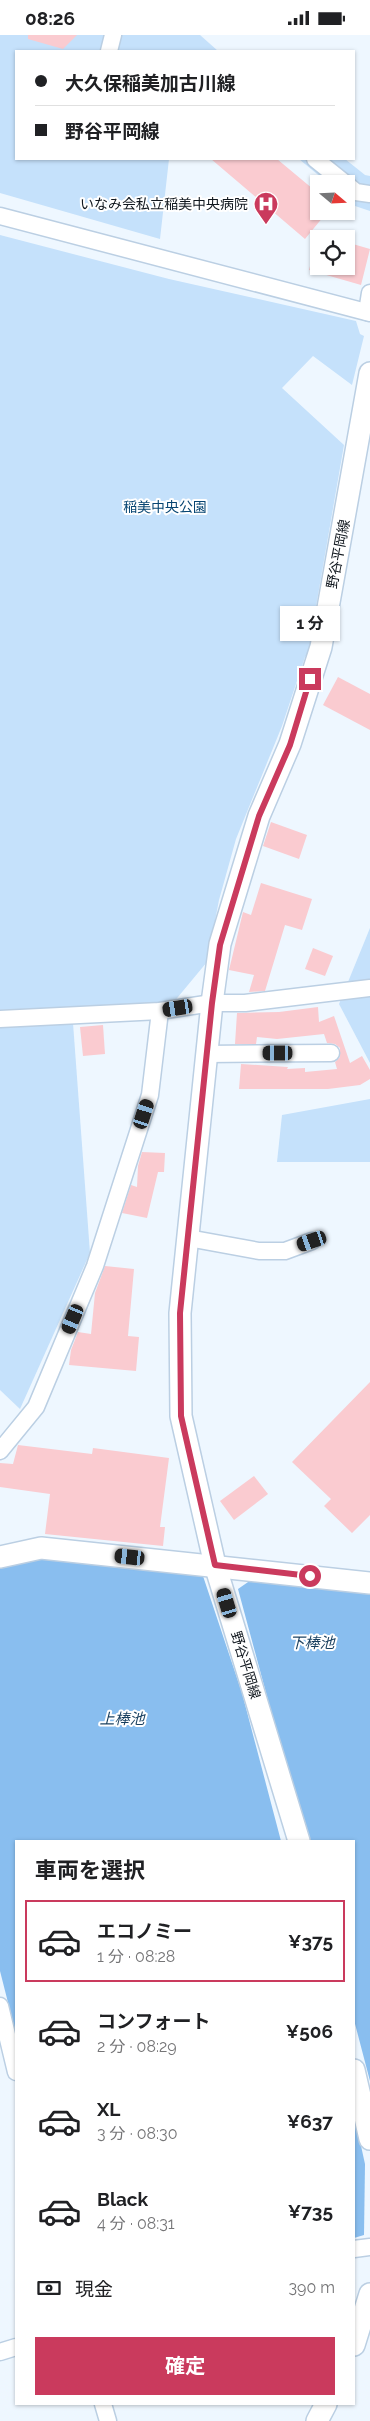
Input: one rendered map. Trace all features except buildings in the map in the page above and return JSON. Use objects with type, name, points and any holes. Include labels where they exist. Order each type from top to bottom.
[{"type":"main road","name":"野谷平岡線","points":[[300,1840],[215,1565],[181,1416],[180,1313],[206,1054],[220,945],[259,816],[290,745],[321,647],[365,440],[370,373]]},
{"type":"main road","points":[[0,1557],[41,1548],[215,1565],[370,1583]]},
{"type":"main road","points":[[355,2074],[370,2139]]},
{"type":"main road","points":[[355,2342],[370,2294]]},
{"type":"main road","points":[[317,2421],[325,2405]]},
{"type":"street","points":[[109,50],[113,35]]},
{"type":"street","points":[[316,160],[356,192],[370,194]]},
{"type":"street","points":[[0,216],[368,313],[370,293]]},
{"type":"street","points":[[0,1019],[160,1011],[212,1003],[246,1003],[370,988]]},
{"type":"street","points":[[0,1451],[36,1407],[95,1266],[150,1095],[160,1011]]},
{"type":"street","points":[[206,1054],[331,1053]]},
{"type":"street","points":[[188,1238],[259,1251],[285,1251],[312,1241]]},
{"type":"street","points":[[0,2006],[15,2068]]},
{"type":"street","points":[[355,2249],[370,2247]]},
{"type":"street","points":[[0,2352],[15,2347]]},
{"type":"street","points":[[103,2405],[108,2421]]},
{"type":"green space","points":[[0,35],[200,35],[217,50],[15,50],[15,160],[169,160],[160,239],[0,193]]},
{"type":"green space","points":[[300,160],[346,160],[365,175],[370,176],[370,211],[355,206],[355,175],[318,175]]},
{"type":"green space","name":"稲美中央公園","points":[[0,235],[169,279],[356,321],[360,334],[364,336],[352,385],[313,356],[282,388],[344,445],[313,624],[314,647],[305,657],[282,726],[236,839],[219,900],[207,962],[173,1003],[0,1013]]},
{"type":"green space","points":[[370,928],[370,1063],[339,1004]]},
{"type":"green space","points":[[73,1023],[90,1253],[20,1409],[0,1390],[0,1028]]},
{"type":"green space","points":[[370,1099],[370,1162],[277,1162],[282,1115]]},
{"type":"water","name":"上棒池","points":[[56,1555],[187,1569],[203,1576],[242,1693],[281,1840],[15,1840],[15,2030],[0,1971],[0,1564]]},
{"type":"water","name":"下棒池","points":[[251,1580],[370,1592],[370,2081],[355,2024],[355,1840],[306,1840],[238,1589]]},
{"type":"water","points":[[355,2119],[365,2164],[364,2235],[355,2238]]},
{"type":"place","name":"いなみ会私立稲美中央病院","points":[[266,225]]},
{"type":"route","points":[[310,679],[290,745],[259,816],[220,945],[212,1003],[180,1313],[181,1416],[215,1565],[310,1576]]}]
